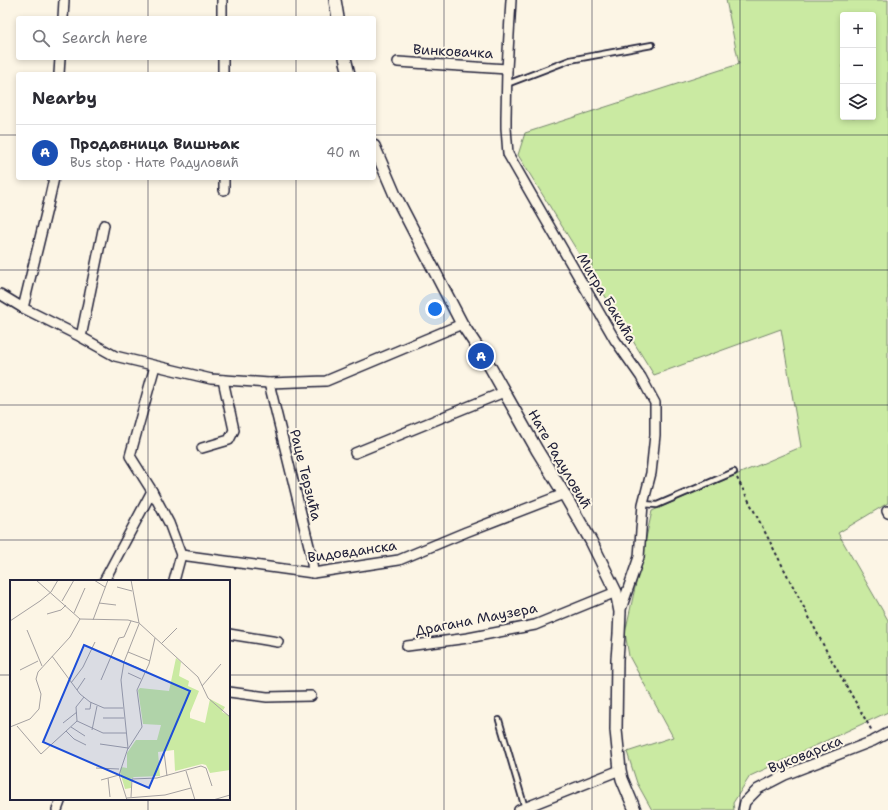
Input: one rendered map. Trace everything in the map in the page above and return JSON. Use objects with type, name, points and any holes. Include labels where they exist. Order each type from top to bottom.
[{"type":"street","points":[[63,16],[64,0]]},
{"type":"street","points":[[222,0],[222,16]]},
{"type":"street","points":[[335,0],[338,16]]},
{"type":"street","name":"Митра Бакића","points":[[511,0],[506,84],[506,128],[508,154],[615,340],[641,377],[655,404],[655,435],[651,473],[643,504],[639,557],[620,612]]},
{"type":"street","points":[[60,60],[60,72]]},
{"type":"street","points":[[223,60],[223,72]]},
{"type":"street","points":[[346,60],[348,72]]},
{"type":"street","name":"Винковачка","points":[[398,62],[507,69]]},
{"type":"street","name":"Нате Радуловић","points":[[376,151],[395,195],[462,324],[488,363],[537,450],[564,494],[616,592],[620,612],[620,634],[617,659],[616,730],[622,779],[635,810]]},
{"type":"street","points":[[23,308],[54,180]]},
{"type":"street","points":[[224,180],[224,190]]},
{"type":"street","points":[[81,337],[104,225]]},
{"type":"street","points":[[0,294],[23,308],[115,356],[211,379],[269,383],[326,381],[462,324]]},
{"type":"street","points":[[154,366],[130,456],[169,522],[181,555],[174,580]]},
{"type":"street","points":[[202,448],[228,440],[234,430],[223,380]]},
{"type":"street","name":"Раце Терзића","points":[[269,383],[311,554],[313,573]]},
{"type":"street","points":[[354,453],[504,392]]},
{"type":"street","points":[[105,580],[152,491]]},
{"type":"street","name":"Видовданска","points":[[181,555],[313,573],[399,560],[564,494]]},
{"type":"street","name":"Драгана Маузера","points":[[407,646],[468,638],[535,625],[616,592]]},
{"type":"street","points":[[230,634],[278,642]]},
{"type":"street","points":[[230,692],[268,697],[311,696]]},
{"type":"street","name":"Вуковарска","points":[[743,810],[745,802],[758,789],[785,775],[877,740],[888,734]]},
{"type":"street","points":[[522,809],[620,770]]},
{"type":"street","points":[[56,810],[61,800]]},
{"type":"lane","points":[[506,84],[570,60],[652,45]]},
{"type":"lane","points":[[643,504],[657,505],[734,472]]},
{"type":"lane","points":[[499,720],[522,809]]},
{"type":"path","points":[[734,472],[827,652],[877,740]]},
{"type":"green space","points":[[726,0],[888,0],[888,503],[838,533],[888,620],[888,712],[750,776],[733,803],[734,810],[652,810],[637,783],[627,752],[673,737],[629,656],[625,633],[652,511],[801,447],[781,329],[654,375],[518,155],[525,133],[739,64]]},
{"type":"place","name":"Продавница Вишњак","points":[[481,356]]}]
